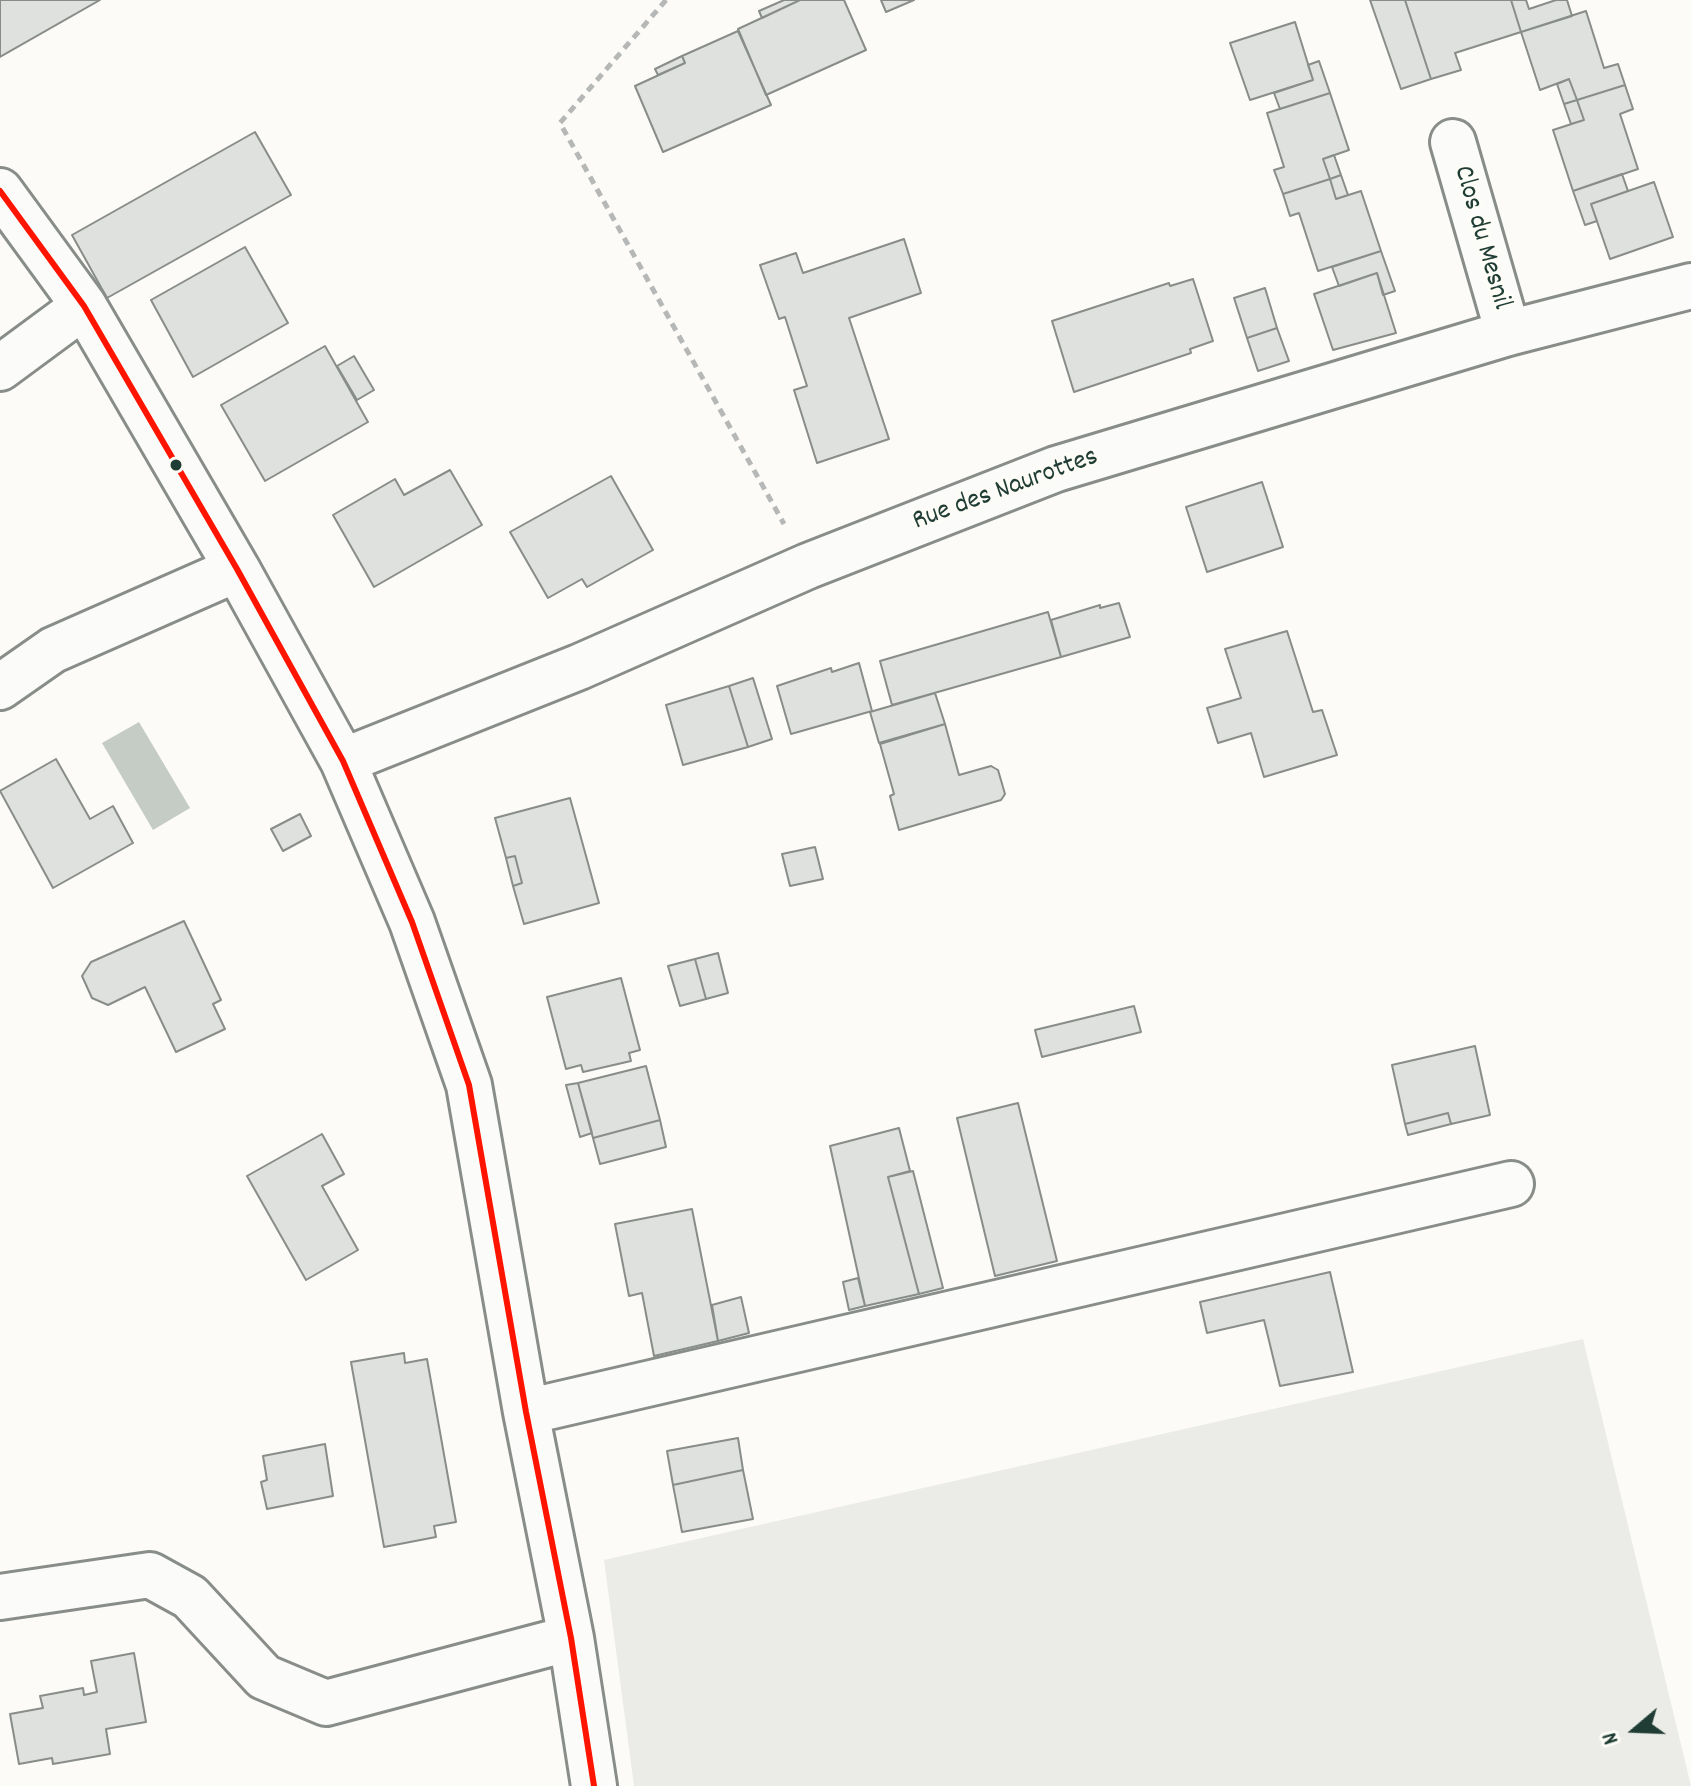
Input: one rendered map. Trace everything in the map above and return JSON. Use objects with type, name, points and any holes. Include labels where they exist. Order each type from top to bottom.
[{"type":"street","name":"Clos du Mesnil","points":[[1453,142],[1508,333]]},
{"type":"street","points":[[0,191],[84,306],[237,569],[343,761],[412,922],[469,1085],[526,1412],[571,1638],[594,1786]]},
{"type":"street","name":"Rue des Naurottes","points":[[343,761],[579,667],[808,566],[1056,469],[1508,333],[1691,286]]},
{"type":"street","points":[[0,368],[84,306]]},
{"type":"street","points":[[0,687],[53,650],[237,569]]},
{"type":"street","points":[[526,1412],[1511,1184]]},
{"type":"street","points":[[0,1597],[150,1575],[190,1597],[264,1677],[326,1703],[571,1638]]},
{"type":"path","points":[[666,0],[560,123],[808,566]]},
{"type":"shaded area","points":[[139,722],[190,808],[153,830],[102,743]]},
{"type":"shaded area","points":[[1583,1339],[1691,1786],[634,1786],[604,1560]]},
{"type":"building","points":[[0,0],[100,0],[0,57]]},
{"type":"building","points":[[784,0],[800,0],[762,18],[759,11]]},
{"type":"building","points":[[800,0],[844,0],[866,50],[766,95],[738,29]]},
{"type":"building","points":[[881,0],[914,0],[886,12]]},
{"type":"building","points":[[1370,0],[1405,0],[1431,79],[1401,89]]},
{"type":"building","points":[[1405,0],[1511,0],[1521,32],[1455,53],[1461,70],[1431,79]]},
{"type":"building","points":[[1511,0],[1526,0],[1529,9],[1556,0],[1567,0],[1572,16],[1521,32]]},
{"type":"building","points":[[1586,11],[1604,68],[1618,64],[1625,85],[1577,100],[1569,79],[1540,90],[1521,32]]},
{"type":"building","points":[[1295,22],[1313,80],[1250,100],[1230,43]]},
{"type":"building","points":[[738,31],[771,105],[663,152],[635,86],[685,63],[682,56]]},
{"type":"building","points":[[682,56],[685,63],[658,75],[655,69]]},
{"type":"building","points":[[1319,61],[1330,93],[1280,109],[1274,93],[1313,80],[1308,65]]},
{"type":"building","points":[[1569,79],[1577,100],[1564,104],[1557,84]]},
{"type":"building","points":[[1625,85],[1633,109],[1620,114],[1638,169],[1573,191],[1553,130],[1584,120],[1577,100]]},
{"type":"building","points":[[1330,93],[1349,150],[1323,159],[1330,179],[1283,194],[1274,170],[1284,167],[1267,113]]},
{"type":"building","points":[[1577,100],[1584,120],[1571,124],[1564,104]]},
{"type":"building","points":[[255,132],[291,195],[107,298],[72,235]]},
{"type":"building","points":[[1334,155],[1341,175],[1330,179],[1323,159]]},
{"type":"building","points":[[1622,174],[1628,191],[1591,204],[1597,221],[1585,225],[1573,191]]},
{"type":"building","points":[[1341,175],[1348,195],[1336,199],[1330,179]]},
{"type":"building","points":[[1330,179],[1336,199],[1361,191],[1381,251],[1318,271],[1299,213],[1290,216],[1283,194]]},
{"type":"building","points":[[1654,182],[1673,237],[1610,259],[1591,204]]},
{"type":"building","points":[[904,239],[921,293],[849,318],[889,439],[817,463],[794,390],[807,386],[785,317],[779,319],[760,265],[796,253],[803,273]]},
{"type":"building","points":[[245,247],[288,323],[193,377],[151,300]]},
{"type":"building","points":[[1381,251],[1395,291],[1383,295],[1377,273],[1339,286],[1332,267]]},
{"type":"building","points":[[1377,273],[1396,333],[1333,350],[1314,294]]},
{"type":"building","points":[[1193,279],[1213,341],[1190,349],[1191,353],[1074,392],[1052,321],[1169,283],[1170,286]]},
{"type":"building","points":[[1265,288],[1277,328],[1247,338],[1234,298]]},
{"type":"building","points":[[1277,328],[1289,361],[1258,371],[1247,338]]},
{"type":"building","points":[[325,346],[368,422],[265,481],[221,405]]},
{"type":"building","points":[[354,356],[374,390],[357,400],[337,366]]},
{"type":"building","points":[[450,470],[482,525],[374,587],[333,515],[395,479],[404,495]]},
{"type":"building","points":[[611,476],[653,550],[587,587],[582,579],[548,598],[510,532]]},
{"type":"building","points":[[1262,482],[1283,547],[1207,572],[1186,507]]},
{"type":"building","points":[[1119,603],[1130,637],[1061,657],[1051,620],[1100,605],[1100,608]]},
{"type":"building","points":[[1048,612],[1061,657],[892,705],[880,661]]},
{"type":"building","points":[[1287,631],[1313,712],[1322,710],[1337,755],[1264,777],[1251,733],[1218,743],[1207,708],[1241,698],[1225,649]]},
{"type":"building","points":[[859,663],[872,711],[791,734],[777,686],[831,668],[832,672]]},
{"type":"building","points":[[753,678],[772,739],[748,747],[729,686]]},
{"type":"building","points":[[729,686],[748,747],[683,765],[666,705]]},
{"type":"building","points":[[935,693],[945,724],[879,743],[870,712]]},
{"type":"building","points":[[945,724],[959,775],[991,766],[998,770],[1005,794],[1001,800],[899,830],[890,796],[894,794],[880,744]]},
{"type":"building","points":[[56,759],[90,819],[113,806],[133,843],[53,888],[0,791]]},
{"type":"building","points":[[570,798],[599,903],[524,924],[513,886],[522,883],[515,856],[506,858],[495,818]]},
{"type":"building","points":[[300,814],[311,836],[283,851],[271,829]]},
{"type":"building","points":[[815,847],[823,879],[790,886],[782,854]]},
{"type":"building","points":[[515,856],[522,883],[513,886],[506,858]]},
{"type":"building","points":[[184,921],[221,1000],[213,1004],[225,1029],[176,1052],[145,987],[108,1005],[92,998],[82,976],[91,962]]},
{"type":"building","points":[[718,953],[728,993],[706,999],[695,959]]},
{"type":"building","points":[[695,959],[706,999],[680,1006],[668,966]]},
{"type":"building","points":[[621,978],[640,1050],[629,1053],[631,1061],[583,1072],[581,1065],[566,1069],[547,997]]},
{"type":"building","points":[[1134,1006],[1141,1032],[1042,1057],[1035,1030]]},
{"type":"building","points":[[1475,1046],[1490,1115],[1451,1124],[1448,1113],[1405,1124],[1392,1065]]},
{"type":"building","points":[[646,1066],[660,1120],[593,1138],[578,1083]]},
{"type":"building","points":[[578,1083],[592,1133],[580,1137],[566,1085]]},
{"type":"building","points":[[1018,1103],[1057,1261],[995,1276],[957,1118]]},
{"type":"building","points":[[1448,1113],[1451,1124],[1408,1135],[1405,1124]]},
{"type":"building","points":[[660,1120],[666,1147],[600,1164],[593,1138]]},
{"type":"building","points":[[899,1128],[910,1171],[888,1177],[919,1294],[865,1306],[830,1146]]},
{"type":"building","points":[[322,1134],[344,1174],[322,1186],[358,1250],[306,1280],[247,1176]]},
{"type":"building","points":[[913,1171],[943,1288],[919,1294],[888,1177]]},
{"type":"building","points":[[692,1209],[718,1341],[654,1356],[642,1293],[629,1296],[615,1224]]},
{"type":"building","points":[[1330,1272],[1353,1372],[1280,1386],[1264,1320],[1207,1333],[1200,1302]]},
{"type":"building","points":[[858,1278],[865,1306],[849,1310],[843,1282]]},
{"type":"building","points":[[741,1297],[749,1333],[718,1341],[712,1305]]},
{"type":"building","points":[[404,1353],[405,1363],[427,1359],[456,1522],[434,1526],[436,1537],[384,1547],[351,1362]]},
{"type":"building","points":[[738,1438],[743,1470],[673,1485],[667,1451]]},
{"type":"building","points":[[325,1444],[333,1496],[267,1509],[261,1482],[267,1480],[263,1456]]},
{"type":"building","points":[[743,1470],[753,1519],[682,1532],[673,1485]]},
{"type":"building","points":[[134,1653],[146,1722],[106,1729],[110,1754],[53,1764],[52,1758],[19,1764],[10,1714],[43,1708],[40,1696],[83,1688],[84,1695],[97,1692],[91,1661]]},
{"type":"transit line","points":[[0,191],[84,306],[237,569],[343,761],[412,922],[469,1085],[526,1412],[571,1638],[594,1786]]}]
